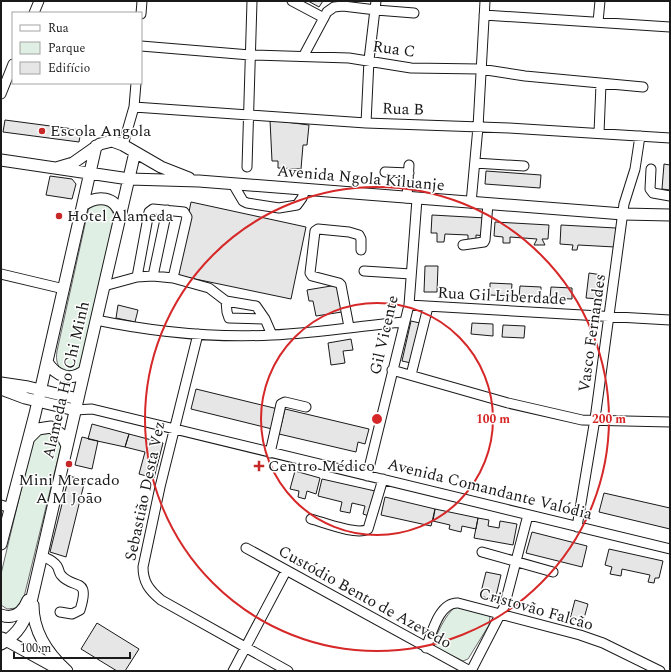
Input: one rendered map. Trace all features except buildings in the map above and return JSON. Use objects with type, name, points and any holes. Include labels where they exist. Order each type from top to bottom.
[{"type":"main road","points":[[51,169],[73,163],[96,146],[106,141],[123,144],[161,167],[199,181]]},
{"type":"main road","name":"Alameda Ho Chi Minh","points":[[1,544],[6,507],[29,438],[41,390],[96,146]]},
{"type":"main road","name":"Alameda Ho Chi Minh","points":[[34,588],[135,152]]},
{"type":"main road","name":"Avenida Ngola Kiluanje","points":[[1,160],[51,169],[129,179],[199,181],[412,199],[623,214],[670,215]]},
{"type":"main road","points":[[83,205],[98,198],[105,198],[115,204],[121,215]]},
{"type":"main road","points":[[47,362],[53,371],[69,377],[78,376],[84,371]]},
{"type":"main road","name":"Avenida Comandante Valódia","points":[[1,383],[41,390],[78,399]]},
{"type":"main road","name":"Avenida Comandante Valódia","points":[[1,389],[38,402],[75,410]]},
{"type":"main road","points":[[29,438],[38,429],[51,427],[62,435],[67,446]]},
{"type":"main road","points":[[1,615],[12,617],[18,614],[24,608],[34,588]]},
{"type":"main road","points":[[34,588],[24,623],[2,639],[63,671]]},
{"type":"main road","points":[[34,588],[33,613],[38,632],[54,658],[67,671]]},
{"type":"street","points":[[34,12],[39,1]]},
{"type":"street","points":[[141,12],[142,1]]},
{"type":"street","points":[[246,1],[252,1],[247,167]]},
{"type":"street","points":[[292,1],[324,18]]},
{"type":"street","points":[[471,203],[478,127],[480,69],[485,1]]},
{"type":"street","points":[[598,22],[600,1]]},
{"type":"street","points":[[366,123],[369,60],[376,6]]},
{"type":"street","points":[[304,55],[324,18],[334,7],[376,6],[414,12]]},
{"type":"street","points":[[484,15],[670,27]]},
{"type":"street","name":"Rua C","points":[[142,46],[250,55],[304,55],[369,60],[411,68],[480,69],[601,84],[643,87]]},
{"type":"street","points":[[1,94],[8,69]]},
{"type":"street","points":[[123,144],[134,107],[136,84]]},
{"type":"street","points":[[599,133],[601,84]]},
{"type":"street","name":"Rua B","points":[[134,107],[366,123],[478,127],[670,138]]},
{"type":"street","name":"Vasco Fernandes","points":[[577,527],[595,420],[624,204],[636,169],[640,136]]},
{"type":"street","points":[[475,163],[524,166]]},
{"type":"street","name":"Gil Vicente","points":[[367,476],[403,322],[409,304],[411,274],[412,199],[409,169],[385,172]]},
{"type":"street","points":[[651,169],[650,189],[653,193],[670,196]]},
{"type":"street","points":[[233,184],[243,201],[279,208],[297,205],[305,190]]},
{"type":"street","points":[[463,245],[484,242],[488,204]]},
{"type":"street","points":[[137,277],[149,212],[154,209],[184,212],[187,217],[173,278]]},
{"type":"street","points":[[153,276],[167,210]]},
{"type":"street","points":[[349,327],[341,285],[339,283],[312,276],[310,273],[315,231],[318,229],[356,234],[361,239],[361,250]]},
{"type":"street","points":[[364,271],[411,274]]},
{"type":"street","points":[[1,274],[64,289]]},
{"type":"street","points":[[104,286],[137,277],[153,276],[173,278],[209,288],[226,300],[256,306],[265,319],[272,335]]},
{"type":"street","points":[[226,300],[229,318],[265,319]]},
{"type":"street","name":"Rua Gil Liberdade","points":[[409,304],[428,307],[670,320]]},
{"type":"street","points":[[411,376],[428,307]]},
{"type":"street","points":[[96,320],[136,328],[198,334],[272,335],[403,322]]},
{"type":"street","name":"Sebastião Desta Vez","points":[[198,334],[174,429],[143,566],[143,578],[147,586],[161,600],[288,671]]},
{"type":"street","points":[[392,370],[508,403],[582,420],[670,422]]},
{"type":"street","name":"Avenida Comandante Valódia","points":[[78,399],[92,409]]},
{"type":"street","points":[[270,453],[281,404],[284,402],[306,407]]},
{"type":"street","name":"Avenida Comandante Valódia","points":[[75,410],[92,409],[670,549]]},
{"type":"street","points":[[311,519],[357,532],[366,531],[368,529],[383,479]]},
{"type":"street","points":[[470,671],[501,614],[528,515]]},
{"type":"street","name":"Custódio Bento de Azevedo","points":[[246,548],[470,671]]},
{"type":"street","points":[[482,552],[515,563],[552,572]]},
{"type":"street","points":[[42,556],[53,561],[61,576],[79,584],[83,591],[84,600],[80,610],[72,614],[60,612]]},
{"type":"street","points":[[233,671],[286,571]]},
{"type":"street","name":"Cristovão Falcão","points":[[426,648],[444,608],[451,604],[458,603],[580,635],[603,644],[660,671]]},
{"type":"green space","points":[[98,202],[109,205],[115,217],[80,368],[65,371],[57,362],[57,351],[88,211],[90,206]]},
{"type":"green space","points":[[51,432],[60,441],[61,446],[23,601],[17,608],[7,609],[1,605],[1,574],[33,440],[36,435]]},
{"type":"green space","points":[[457,607],[490,616],[489,625],[468,659],[463,661],[435,647],[434,644],[446,617]]},
{"type":"place","name":"Escola Angola","points":[[42,131]]},
{"type":"place","name":"Hotel Alameda","points":[[59,216]]},
{"type":"place","name":"Mini Mercado A M João","points":[[69,464]]},
{"type":"place","name":"Centro Médico","points":[[259,466]]}]
